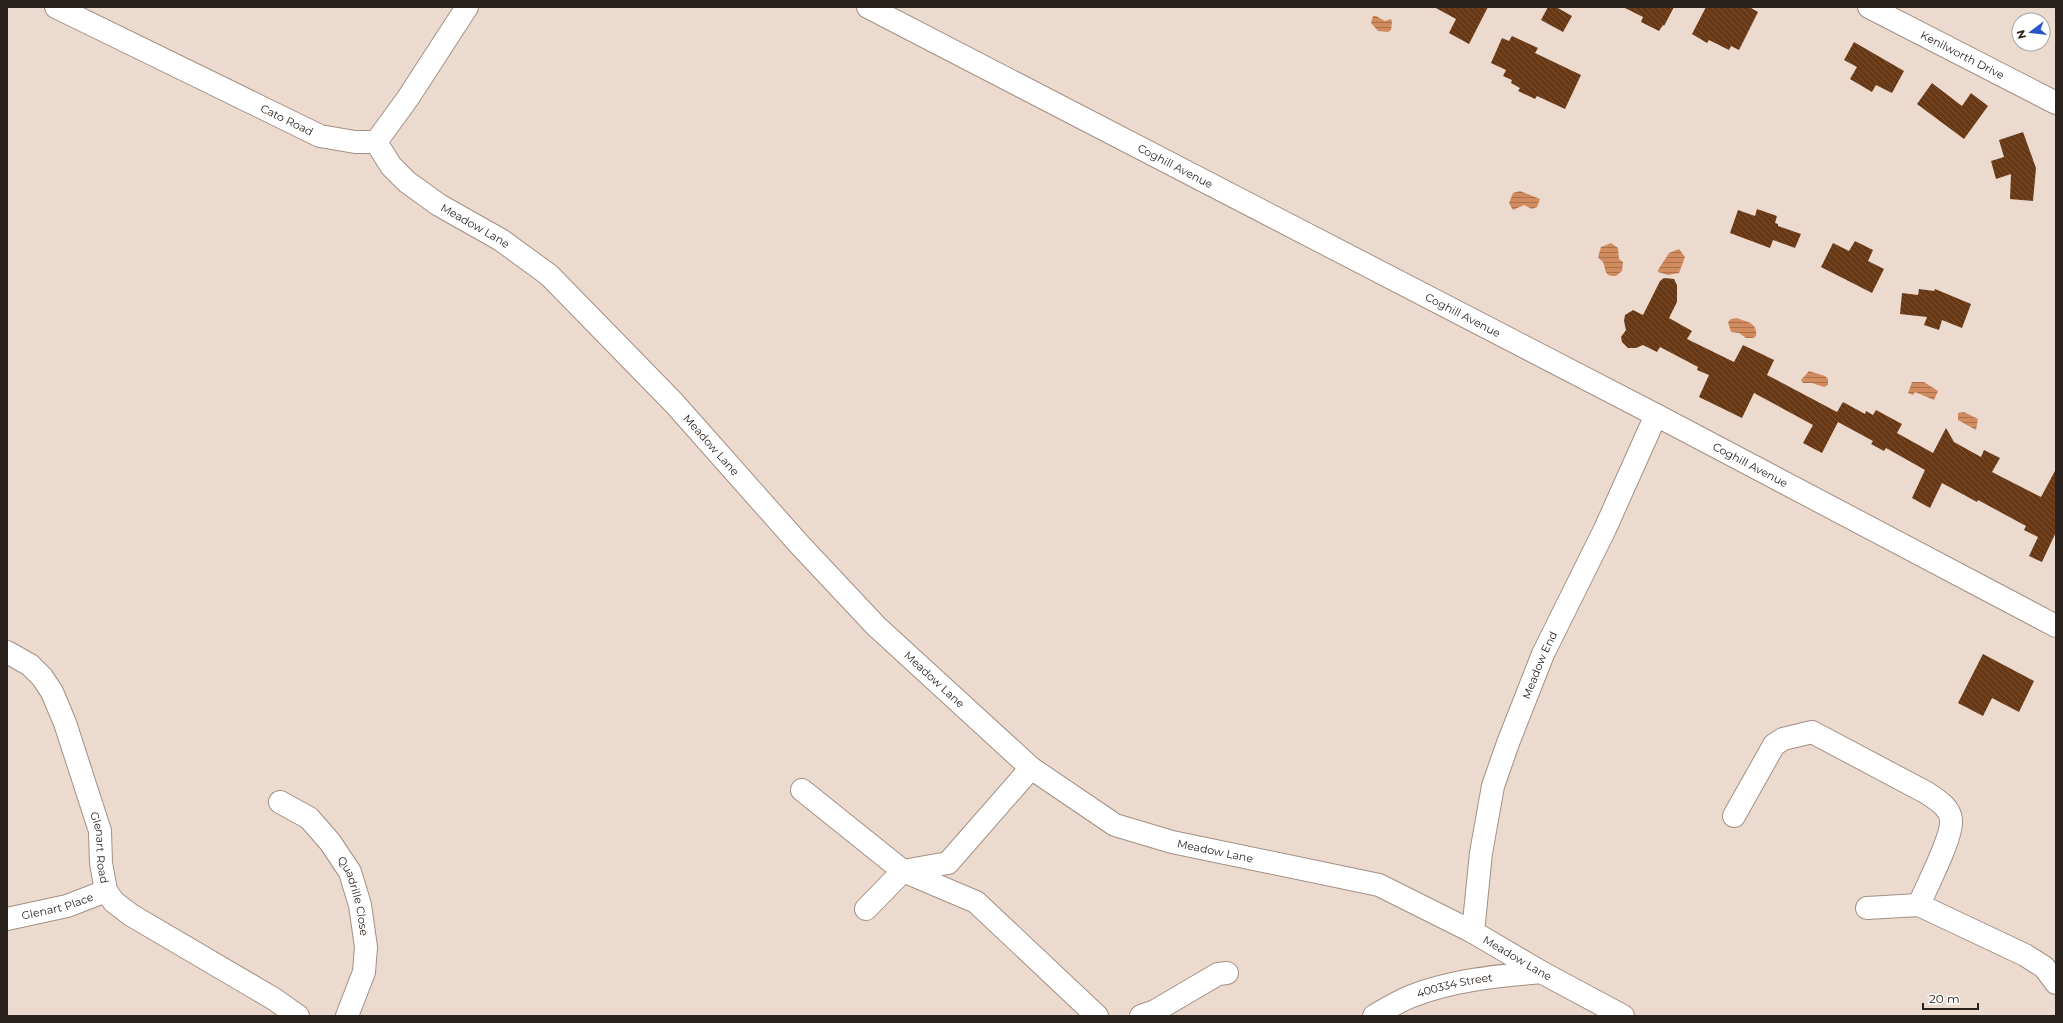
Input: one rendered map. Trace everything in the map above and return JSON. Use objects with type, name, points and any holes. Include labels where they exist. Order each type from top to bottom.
[{"type":"street","name":"Cato Road","points":[[56,7],[320,136],[356,142],[376,142]]},
{"type":"street","points":[[376,142],[408,98],[467,7]]},
{"type":"street","name":"Coghill Avenue","points":[[868,7],[1656,415],[2056,626]]},
{"type":"street","name":"Kenilworth Drive","points":[[1869,7],[2056,103]]},
{"type":"street","name":"Meadow Lane","points":[[376,142],[391,166],[407,182],[439,205],[501,240],[549,275],[674,403],[799,544],[876,626],[1031,768],[1115,825],[1172,842],[1379,885],[1473,932],[1541,972],[1622,1016]]},
{"type":"street","name":"Meadow End","points":[[1473,932],[1481,853],[1493,786],[1508,743],[1543,654],[1605,529],[1656,415]]},
{"type":"street","name":"Glenart Road","points":[[7,652],[30,665],[42,677],[52,692],[65,723],[100,831],[101,864],[106,891],[114,902],[131,915],[274,999],[298,1016]]},
{"type":"street","points":[[1734,816],[1774,745],[1783,739],[1812,732],[1886,771],[1944,805],[1951,820],[1949,834],[1919,905]]},
{"type":"street","points":[[866,909],[903,871],[948,863],[1031,768]]},
{"type":"street","points":[[802,790],[903,871],[976,902],[1097,1016]]},
{"type":"street","name":"Quadrille Close","points":[[280,802],[309,818],[330,842],[350,872],[360,905],[366,947],[364,972],[347,1016]]},
{"type":"street","name":"Glenart Place","points":[[7,919],[67,906],[106,891]]},
{"type":"street","points":[[1867,908],[1919,905],[2025,955],[2044,967],[2056,983]]},
{"type":"street","name":"400334 Street","points":[[1374,1016],[1412,996],[1455,983],[1488,977],[1541,972]]},
{"type":"street","points":[[1141,1016],[1155,1011],[1218,974],[1227,973]]},
{"type":"shaded area","points":[[1373,16],[1385,21],[1391,19],[1391,30],[1388,32],[1378,31],[1371,23]]},
{"type":"shaded area","points":[[1520,191],[1540,199],[1537,207],[1532,209],[1524,205],[1513,210],[1509,203],[1513,193]]},
{"type":"shaded area","points":[[1611,243],[1618,248],[1619,259],[1623,262],[1622,271],[1616,276],[1609,275],[1607,273],[1602,261],[1598,257],[1601,247]]},
{"type":"shaded area","points":[[1679,249],[1685,257],[1679,273],[1668,275],[1658,272],[1669,253]]},
{"type":"shaded area","points":[[1737,318],[1754,326],[1756,336],[1753,338],[1746,338],[1739,333],[1731,332],[1728,322],[1731,319]]},
{"type":"shaded area","points":[[1809,371],[1825,376],[1828,379],[1828,385],[1824,387],[1812,383],[1803,383],[1801,380]]},
{"type":"shaded area","points":[[1912,382],[1924,382],[1938,391],[1934,400],[1915,392],[1913,395],[1908,393]]},
{"type":"shaded area","points":[[1964,412],[1978,419],[1976,430],[1958,420],[1958,413]]},
{"type":"building","points":[[1434,7],[1488,7],[1469,44],[1449,33],[1456,19]]},
{"type":"building","points":[[1548,7],[1556,7],[1572,16],[1563,32],[1541,20]]},
{"type":"building","points":[[1623,7],[1674,7],[1664,26],[1663,25],[1659,31],[1641,22],[1643,17]]},
{"type":"building","points":[[1706,7],[1749,7],[1758,12],[1739,50],[1731,46],[1729,50],[1709,40],[1707,43],[1692,34]]},
{"type":"building","points":[[1512,36],[1538,48],[1535,53],[1581,75],[1565,109],[1537,96],[1535,99],[1518,91],[1520,88],[1511,83],[1512,80],[1503,76],[1506,70],[1491,63],[1502,38],[1509,41]]},
{"type":"building","points":[[1854,42],[1904,71],[1892,93],[1876,85],[1872,92],[1850,79],[1857,67],[1844,60]]},
{"type":"building","points":[[1932,83],[1962,106],[1971,93],[1988,106],[1964,139],[1917,104]]},
{"type":"building","points":[[2023,132],[2036,168],[2033,201],[2010,199],[2011,174],[1996,179],[1991,161],[2004,157],[1999,140]]},
{"type":"building","points":[[1757,209],[1777,216],[1775,223],[1778,224],[1778,226],[1801,234],[1795,248],[1773,240],[1770,248],[1730,233],[1738,210],[1755,216]]},
{"type":"building","points":[[1855,241],[1873,250],[1868,261],[1884,269],[1872,293],[1821,267],[1833,243],[1849,251]]},
{"type":"building","points":[[1664,278],[1674,279],[1677,285],[1677,302],[1669,318],[1692,331],[1687,339],[1734,362],[1743,345],[1774,360],[1767,375],[1837,412],[1843,402],[1865,414],[1866,411],[1873,415],[1876,410],[1902,424],[1897,433],[1933,453],[1946,428],[1954,442],[1981,457],[1984,450],[2000,458],[1992,472],[2041,497],[2056,469],[2056,532],[2042,562],[2029,556],[2038,537],[2024,530],[2026,526],[1978,500],[1977,502],[1942,483],[1930,508],[1912,498],[1925,470],[1886,448],[1884,451],[1871,444],[1873,441],[1838,422],[1822,453],[1803,443],[1813,425],[1754,393],[1742,418],[1699,397],[1709,375],[1697,370],[1698,367],[1660,347],[1657,352],[1643,345],[1636,348],[1628,348],[1622,342],[1621,337],[1626,330],[1624,321],[1625,315],[1633,310],[1643,315],[1660,281]]},
{"type":"building","points":[[1919,289],[1934,291],[1935,289],[1971,304],[1962,328],[1942,320],[1939,330],[1924,325],[1927,317],[1900,314],[1902,293],[1918,295]]},
{"type":"building","points":[[1983,654],[2034,681],[2019,712],[1992,698],[1983,716],[1958,703]]}]
